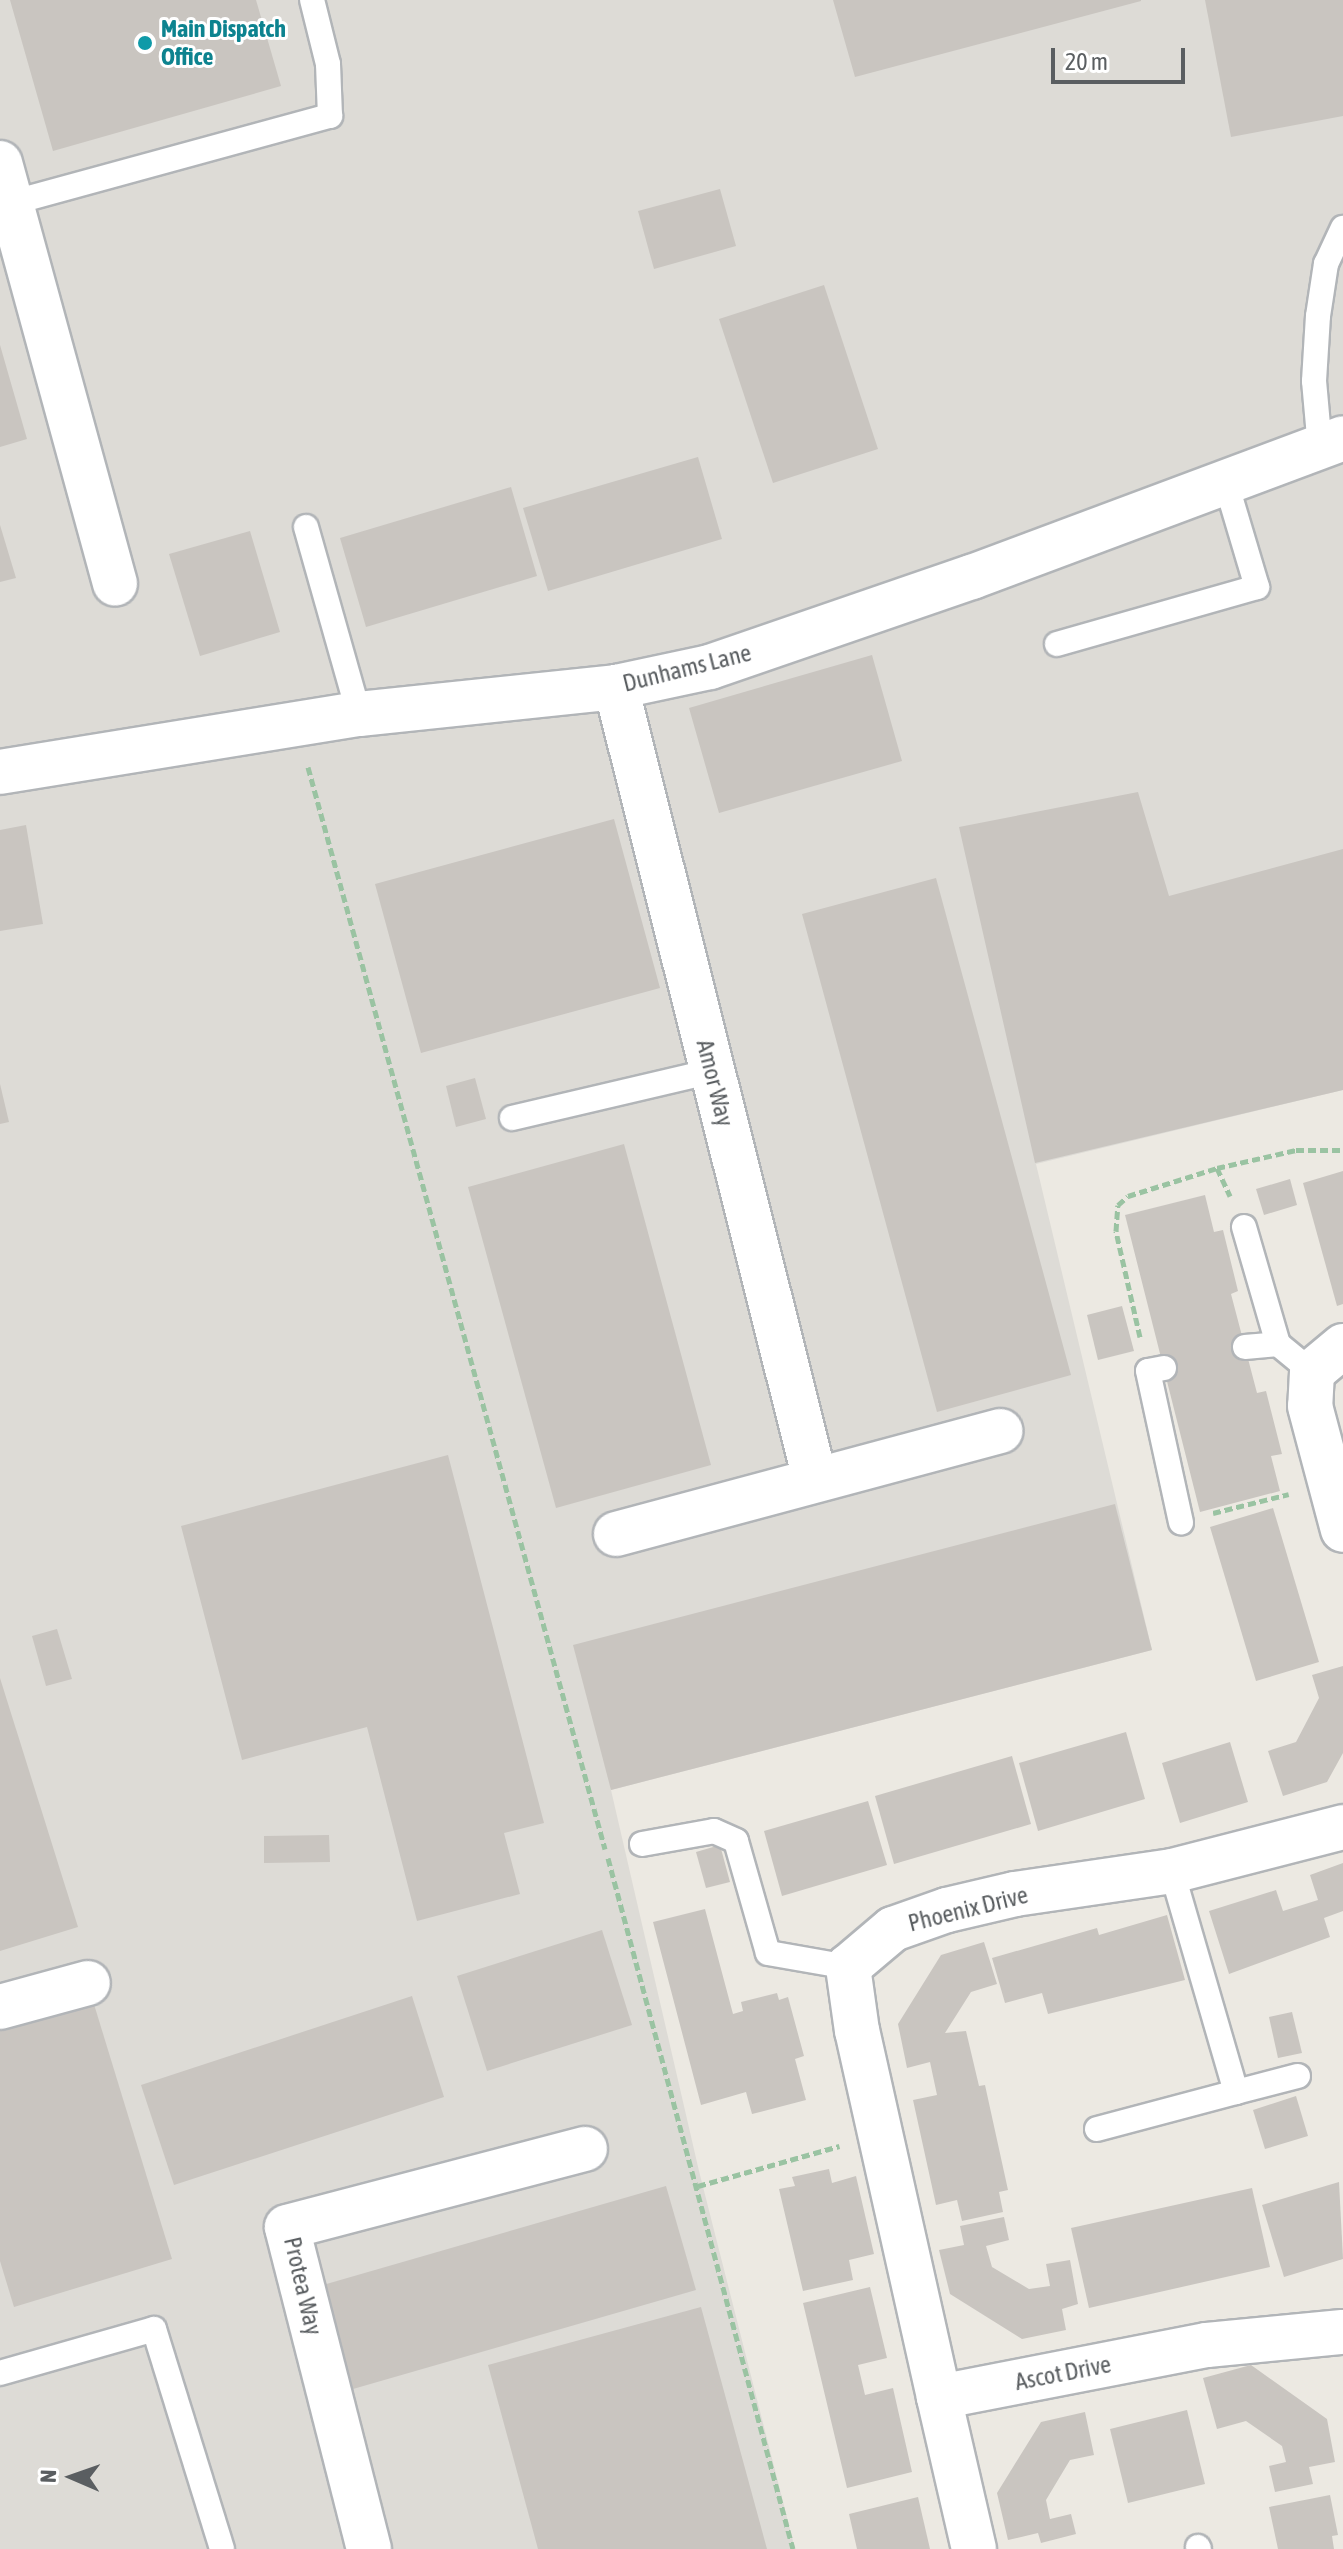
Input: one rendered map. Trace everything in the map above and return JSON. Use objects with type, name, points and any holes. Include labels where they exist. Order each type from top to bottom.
[{"type":"street","points":[[5,183],[115,584]]},
{"type":"street","name":"Dunhams Lane","points":[[0,772],[359,714],[616,687],[710,667],[1332,443]]},
{"type":"street","name":"Amor Way","points":[[616,687],[815,1479]]},
{"type":"street","points":[[1328,1359],[1310,1406],[1328,1484],[1343,1530]]},
{"type":"street","points":[[616,1534],[1000,1431]]},
{"type":"street","name":"Phoenix Drive","points":[[848,1967],[893,1929],[947,1910],[1015,1894],[1172,1871],[1343,1827]]},
{"type":"street","points":[[848,1967],[880,2134],[974,2549]]},
{"type":"street","points":[[0,2007],[88,1983]]},
{"type":"street","name":"Protea Way","points":[[369,2549],[287,2227],[585,2149]]},
{"type":"street","name":"Ascot Drive","points":[[939,2397],[1207,2345],[1343,2335]]},
{"type":"lane","points":[[5,183],[330,116],[328,64],[312,0]]},
{"type":"lane","points":[[1332,443],[1314,381],[1318,316],[1326,264],[1343,228]]},
{"type":"lane","points":[[1057,644],[1257,587],[1226,483]]},
{"type":"lane","points":[[306,527],[359,714]]},
{"type":"lane","points":[[512,1118],[712,1071]]},
{"type":"lane","points":[[1244,1227],[1278,1344],[1289,1358],[1328,1359]]},
{"type":"lane","points":[[1245,1347],[1278,1344]]},
{"type":"lane","points":[[1156,1370],[1181,1522]]},
{"type":"lane","points":[[642,1844],[714,1831],[736,1841],[768,1953],[848,1967]]},
{"type":"lane","points":[[1172,1871],[1236,2092]]},
{"type":"lane","points":[[1097,2129],[1298,2076]]},
{"type":"lane","points":[[0,2373],[154,2329],[222,2549]]},
{"type":"path","points":[[321,808],[698,2186],[793,2549]]},
{"type":"path","points":[[1156,1370],[1116,1231],[1118,1205],[1128,1196],[1217,1168],[1296,1150],[1343,1150]]},
{"type":"path","points":[[1181,1522],[1328,1484]]},
{"type":"path","points":[[698,2186],[880,2134]]},
{"type":"shaded area","points":[[0,0],[1343,0],[1343,1090],[1036,1164],[1152,1650],[611,1790],[699,2171],[795,2549],[0,2549]]},
{"type":"building","name":"Main Dispatch Office","points":[[10,0],[256,0],[281,86],[53,151]]},
{"type":"building","points":[[833,0],[1141,0],[1141,1],[855,77]]},
{"type":"building","points":[[1205,0],[1343,0],[1343,116],[1231,137]]},
{"type":"building","points":[[720,189],[736,246],[654,269],[638,211]]},
{"type":"building","points":[[824,285],[878,449],[773,483],[719,319]]},
{"type":"building","points":[[0,345],[27,439],[0,447]]},
{"type":"building","points":[[698,457],[722,539],[548,591],[523,508]]},
{"type":"building","points":[[511,487],[537,576],[366,627],[340,538]]},
{"type":"building","points":[[0,525],[16,578],[0,582]]},
{"type":"building","points":[[250,531],[280,632],[200,656],[169,554]]},
{"type":"building","points":[[872,655],[902,761],[719,813],[689,708]]},
{"type":"building","points":[[1138,792],[1169,896],[1343,849],[1343,1090],[1035,1163],[959,827]]},
{"type":"building","points":[[614,819],[660,988],[421,1053],[375,884]]},
{"type":"building","points":[[26,825],[43,924],[0,931],[0,830]]},
{"type":"building","points":[[936,878],[1071,1375],[937,1412],[802,914]]},
{"type":"building","points":[[475,1078],[486,1119],[456,1127],[446,1086]]},
{"type":"building","points":[[0,1084],[9,1122],[0,1124]]},
{"type":"building","points":[[624,1144],[711,1465],[556,1508],[468,1187]]},
{"type":"building","points":[[1343,1171],[1343,1304],[1337,1306],[1303,1183]]},
{"type":"building","points":[[1290,1179],[1297,1205],[1264,1215],[1256,1189]]},
{"type":"building","points":[[1205,1195],[1214,1232],[1223,1230],[1238,1291],[1231,1294],[1257,1393],[1266,1391],[1282,1454],[1271,1456],[1280,1491],[1200,1512],[1125,1215]]},
{"type":"building","points":[[1122,1306],[1134,1351],[1098,1360],[1087,1315]]},
{"type":"building","points":[[448,1455],[544,1823],[504,1833],[520,1894],[417,1921],[367,1727],[242,1760],[181,1526]]},
{"type":"building","points":[[1115,1504],[1152,1650],[611,1790],[573,1645]]},
{"type":"building","points":[[1273,1508],[1319,1662],[1256,1681],[1210,1527]]},
{"type":"building","points":[[57,1629],[72,1679],[46,1686],[32,1636]]},
{"type":"building","points":[[1343,1666],[1343,1753],[1327,1782],[1283,1796],[1268,1751],[1296,1742],[1319,1698],[1312,1675]]},
{"type":"building","points":[[0,1678],[78,1927],[0,1951]]},
{"type":"building","points":[[1126,1732],[1145,1799],[1038,1831],[1019,1763]]},
{"type":"building","points":[[1230,1742],[1248,1802],[1180,1823],[1162,1763]]},
{"type":"building","points":[[1012,1756],[1031,1824],[894,1864],[875,1796]]},
{"type":"building","points":[[868,1801],[887,1865],[782,1896],[764,1831]]},
{"type":"building","points":[[329,1835],[330,1862],[264,1863],[264,1836]]},
{"type":"building","points":[[720,1845],[730,1882],[706,1888],[696,1852]]},
{"type":"building","points":[[1343,1863],[1343,1911],[1324,1918],[1330,1937],[1229,1974],[1209,1911],[1276,1890],[1283,1911],[1318,1900],[1310,1875]]},
{"type":"building","points":[[705,1909],[733,2014],[743,2011],[741,2002],[777,1993],[779,2000],[788,1997],[804,2056],[795,2059],[806,2100],[752,2114],[746,2092],[701,2105],[653,1922]]},
{"type":"building","points":[[1167,1915],[1185,1980],[1048,2014],[1042,1993],[1005,2003],[992,1958],[1097,1928],[1099,1935]]},
{"type":"building","points":[[602,1930],[632,2025],[487,2071],[457,1976]]},
{"type":"building","points":[[984,1942],[997,1984],[971,1992],[945,2033],[966,2031],[979,2086],[985,2085],[1008,2190],[999,2192],[1003,2212],[962,2221],[957,2200],[936,2205],[913,2100],[937,2095],[930,2062],[907,2068],[898,2024],[941,1955]]},
{"type":"building","points":[[412,1996],[444,2097],[174,2185],[141,2085]]},
{"type":"building","points":[[93,2001],[172,2259],[14,2307],[0,2261],[0,2030]]},
{"type":"building","points":[[1292,2012],[1302,2053],[1278,2058],[1269,2017]]},
{"type":"building","points":[[1296,2096],[1308,2136],[1265,2149],[1253,2110]]},
{"type":"building","points":[[829,2169],[832,2183],[856,2176],[874,2254],[849,2260],[853,2280],[803,2291],[779,2189],[795,2186],[792,2177]]},
{"type":"building","points":[[1339,2182],[1343,2259],[1284,2277],[1262,2205]]},
{"type":"building","points":[[666,2186],[696,2290],[353,2389],[323,2285]]},
{"type":"building","points":[[1252,2188],[1270,2267],[1089,2308],[1071,2228]]},
{"type":"building","points":[[1004,2217],[1009,2240],[986,2246],[992,2267],[1029,2289],[1050,2286],[1046,2264],[1070,2260],[1078,2304],[1062,2309],[1066,2330],[1022,2339],[950,2294],[939,2250],[964,2245],[960,2226]]},
{"type":"building","points":[[870,2287],[887,2358],[858,2365],[865,2395],[893,2388],[912,2472],[847,2488],[803,2303]]},
{"type":"building","points":[[701,2307],[767,2549],[538,2549],[488,2365]]},
{"type":"building","points":[[1251,2365],[1327,2419],[1335,2462],[1309,2467],[1313,2484],[1275,2492],[1269,2466],[1286,2462],[1282,2446],[1246,2421],[1217,2429],[1203,2378]]},
{"type":"building","points":[[1187,2410],[1205,2484],[1128,2503],[1110,2429]]},
{"type":"building","points":[[1085,2412],[1094,2455],[1070,2460],[1046,2500],[1050,2519],[1071,2514],[1076,2534],[1041,2543],[1038,2533],[1008,2540],[997,2493],[1041,2422]]},
{"type":"building","points":[[1330,2495],[1338,2535],[1332,2536],[1334,2549],[1278,2549],[1269,2507]]},
{"type":"building","points":[[918,2497],[930,2549],[857,2549],[849,2514]]},
{"type":"place","name":"Main Dispatch Office","points":[[145,43]]}]
